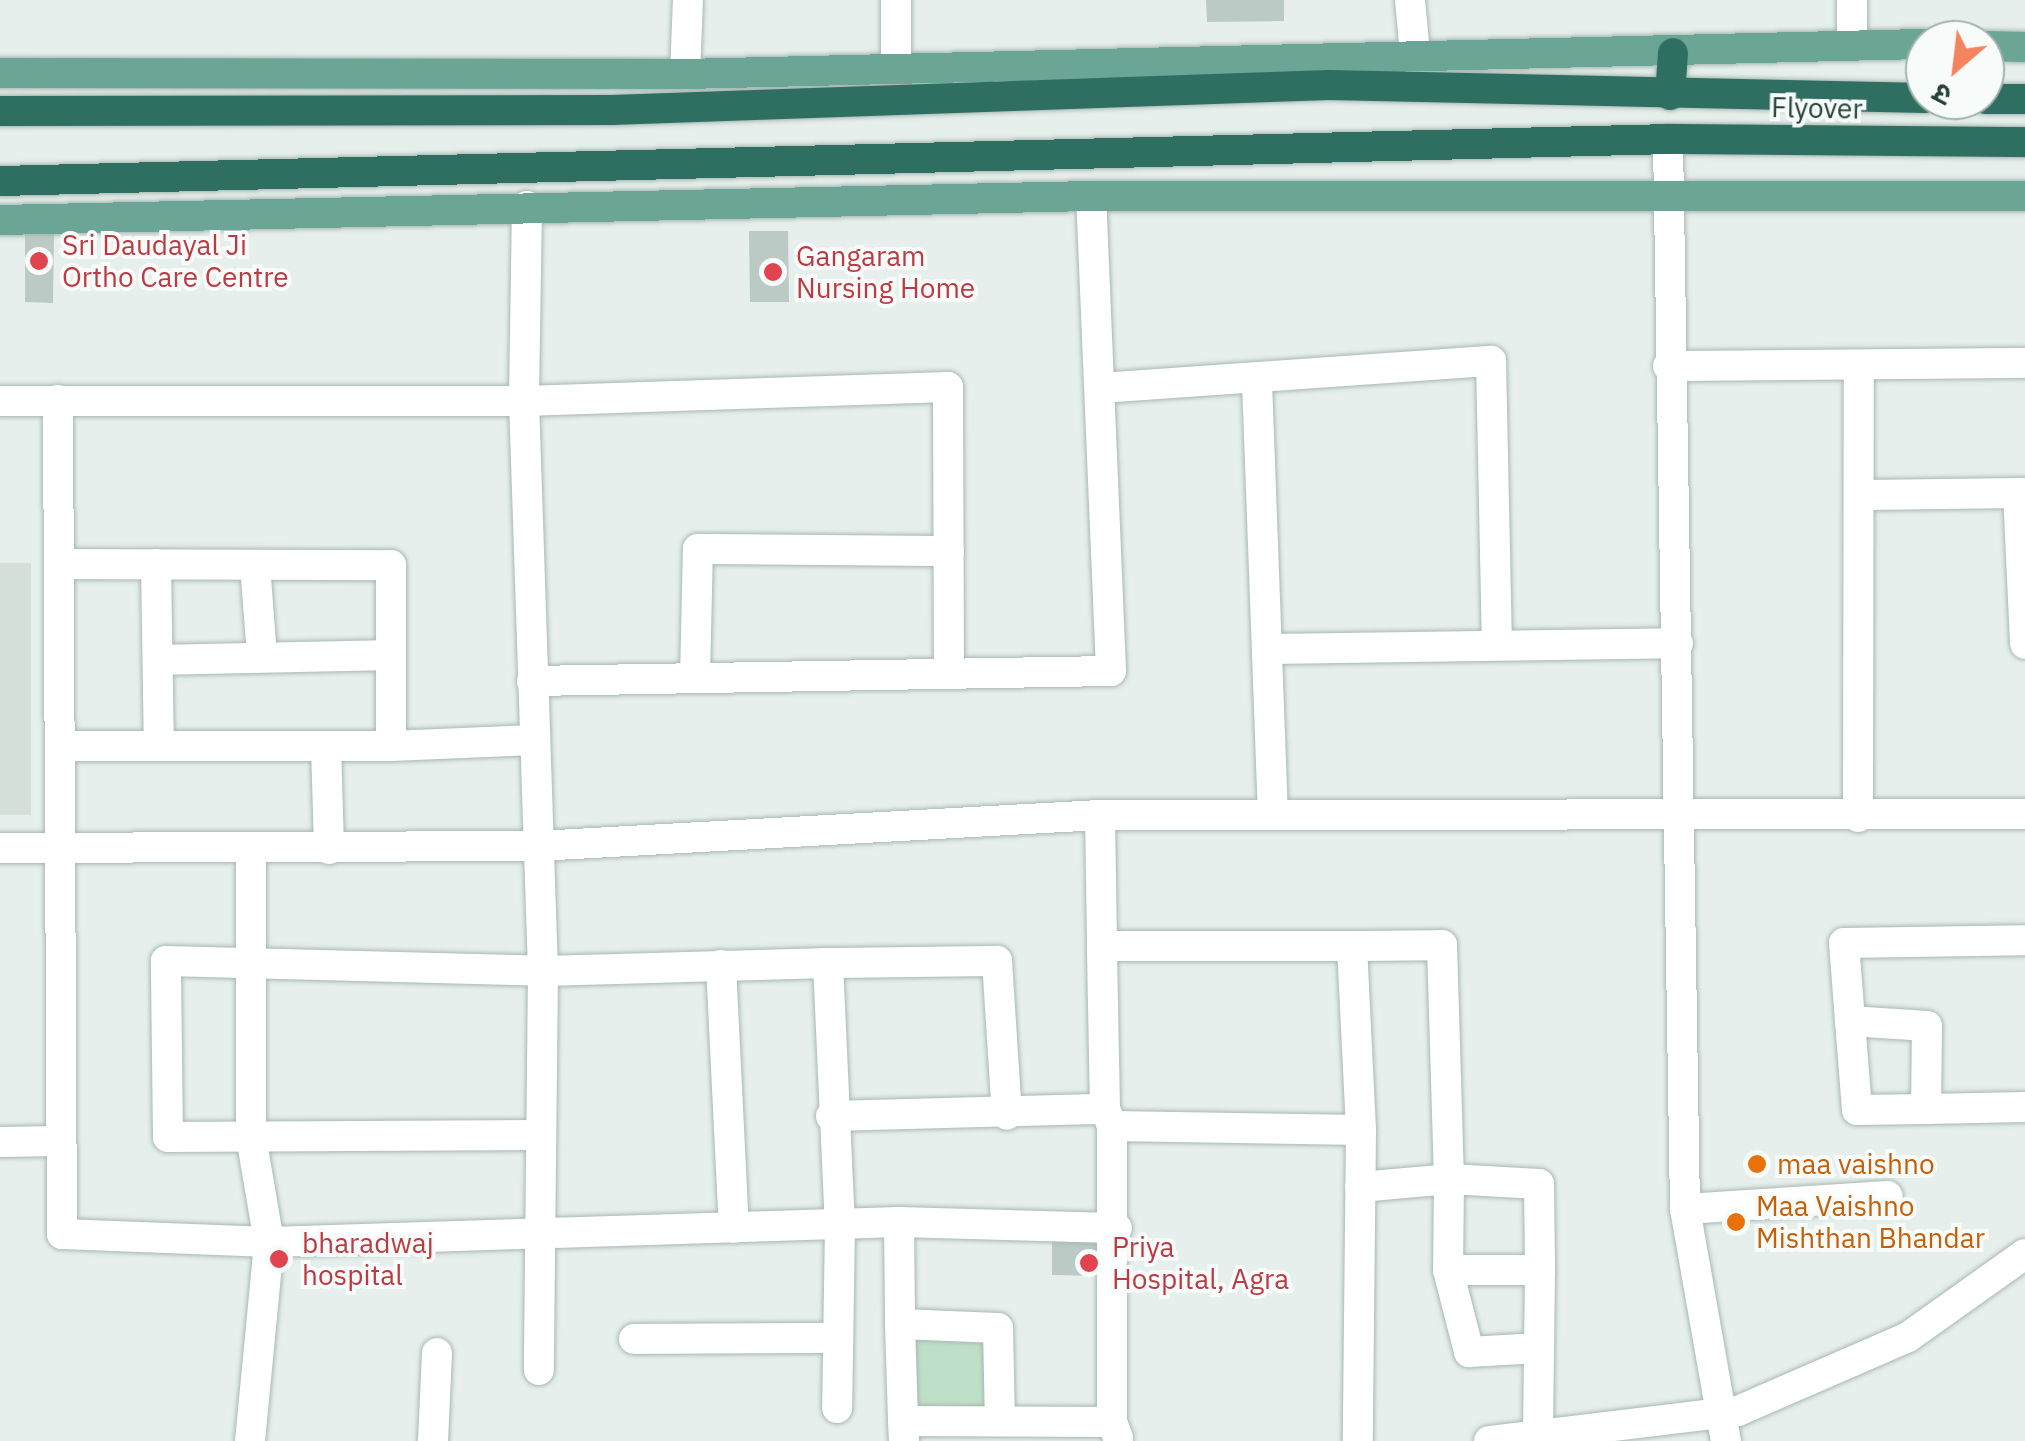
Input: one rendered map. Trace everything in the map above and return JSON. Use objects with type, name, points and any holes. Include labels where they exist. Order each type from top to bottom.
[{"type":"highway","points":[[1670,95],[1672,53]]},
{"type":"highway","name":"Flyover","points":[[0,111],[531,108],[1330,85],[1905,98]]},
{"type":"highway","name":"Flyover","points":[[0,182],[528,172],[1668,139],[2025,142]]},
{"type":"main road","points":[[0,74],[685,74],[1415,54],[1672,53],[1852,41],[1905,43]]},
{"type":"main road","points":[[0,220],[1091,196],[2025,196]]},
{"type":"street","points":[[685,74],[688,0]]},
{"type":"street","points":[[896,0],[896,66]]},
{"type":"street","points":[[1410,0],[1415,54]]},
{"type":"street","points":[[1852,0],[1852,41]]},
{"type":"street","points":[[1668,139],[1668,366],[1678,643],[1677,816],[1685,1209],[1722,1428]]},
{"type":"street","points":[[532,682],[1111,671],[1091,196]]},
{"type":"street","points":[[527,206],[524,401],[542,971],[536,1135],[539,1370]]},
{"type":"street","points":[[1101,388],[1257,381],[1490,361],[1497,645]]},
{"type":"street","points":[[1668,366],[2025,363]]},
{"type":"street","points":[[1858,817],[1859,365]]},
{"type":"street","points":[[1257,381],[1274,812]]},
{"type":"street","points":[[0,401],[524,401],[948,387],[949,674]]},
{"type":"street","points":[[58,400],[65,847],[59,1140],[62,1234],[269,1242],[899,1222],[1116,1228]]},
{"type":"street","points":[[1860,495],[2021,493],[2025,644]]},
{"type":"street","points":[[694,678],[698,549],[949,552]]},
{"type":"street","points":[[59,564],[391,565],[392,746]]},
{"type":"street","points":[[156,564],[160,746]]},
{"type":"street","points":[[254,564],[262,655]]},
{"type":"street","points":[[1268,650],[1678,643]]},
{"type":"street","points":[[158,660],[262,655],[391,656]]},
{"type":"street","points":[[63,746],[392,746],[534,740]]},
{"type":"street","points":[[326,746],[329,849]]},
{"type":"street","points":[[0,848],[538,846],[1100,815],[1274,812],[1858,817],[2025,814]]},
{"type":"street","points":[[899,1222],[903,1431],[1000,1421],[1115,1432],[1116,1228],[1102,946],[1100,815]]},
{"type":"street","points":[[250,1441],[269,1242],[251,1137],[255,962],[251,850]]},
{"type":"street","points":[[2025,940],[1844,942],[1857,1110],[2025,1107]]},
{"type":"street","points":[[1102,946],[1442,945],[1448,1270],[1468,1352],[1539,1348]]},
{"type":"street","points":[[1352,946],[1361,1130],[1358,1441]]},
{"type":"street","points":[[536,1135],[168,1137],[166,961],[542,971],[997,961],[1007,1115]]},
{"type":"street","points":[[828,963],[831,1116],[840,1225],[837,1408]]},
{"type":"street","points":[[720,965],[734,1228]]},
{"type":"street","points":[[1850,1021],[1926,1026],[1926,1109]]},
{"type":"street","points":[[831,1116],[1007,1115],[1361,1130]]},
{"type":"street","points":[[0,1142],[59,1140]]},
{"type":"street","points":[[1360,1187],[1449,1178],[1538,1184],[1538,1435]]},
{"type":"street","points":[[1685,1209],[1888,1196]]},
{"type":"street","points":[[1489,1441],[1538,1435],[1722,1428],[1865,1360],[2025,1254]]},
{"type":"street","points":[[1448,1270],[1540,1270]]},
{"type":"street","points":[[900,1324],[998,1328],[1000,1421]]},
{"type":"street","points":[[634,1339],[837,1338]]},
{"type":"street","points":[[433,1441],[437,1353]]},
{"type":"shaded area","points":[[0,563],[31,563],[31,815],[0,815]]},
{"type":"green space","points":[[910,1334],[985,1337],[986,1411],[909,1409]]},
{"type":"building","points":[[1206,0],[1284,0],[1284,21],[1207,22]]},
{"type":"building","points":[[749,231],[788,231],[789,302],[750,302]]},
{"type":"building","points":[[25,233],[54,233],[53,303],[25,302]]},
{"type":"building","points":[[1052,1240],[1103,1241],[1102,1276],[1052,1275]]},
{"type":"place","name":"Sri Daudayal Ji Ortho Care Centre","points":[[39,261]]},
{"type":"place","name":"Gangaram Nursing Home","points":[[773,272]]},
{"type":"place","name":"maa vaishno","points":[[1757,1164]]},
{"type":"place","name":"Maa Vaishno Mishthan Bhandar","points":[[1736,1222]]},
{"type":"place","name":"bharadwaj hospital","points":[[279,1259]]},
{"type":"place","name":"Priya Hospital, Agra","points":[[1089,1263]]}]
